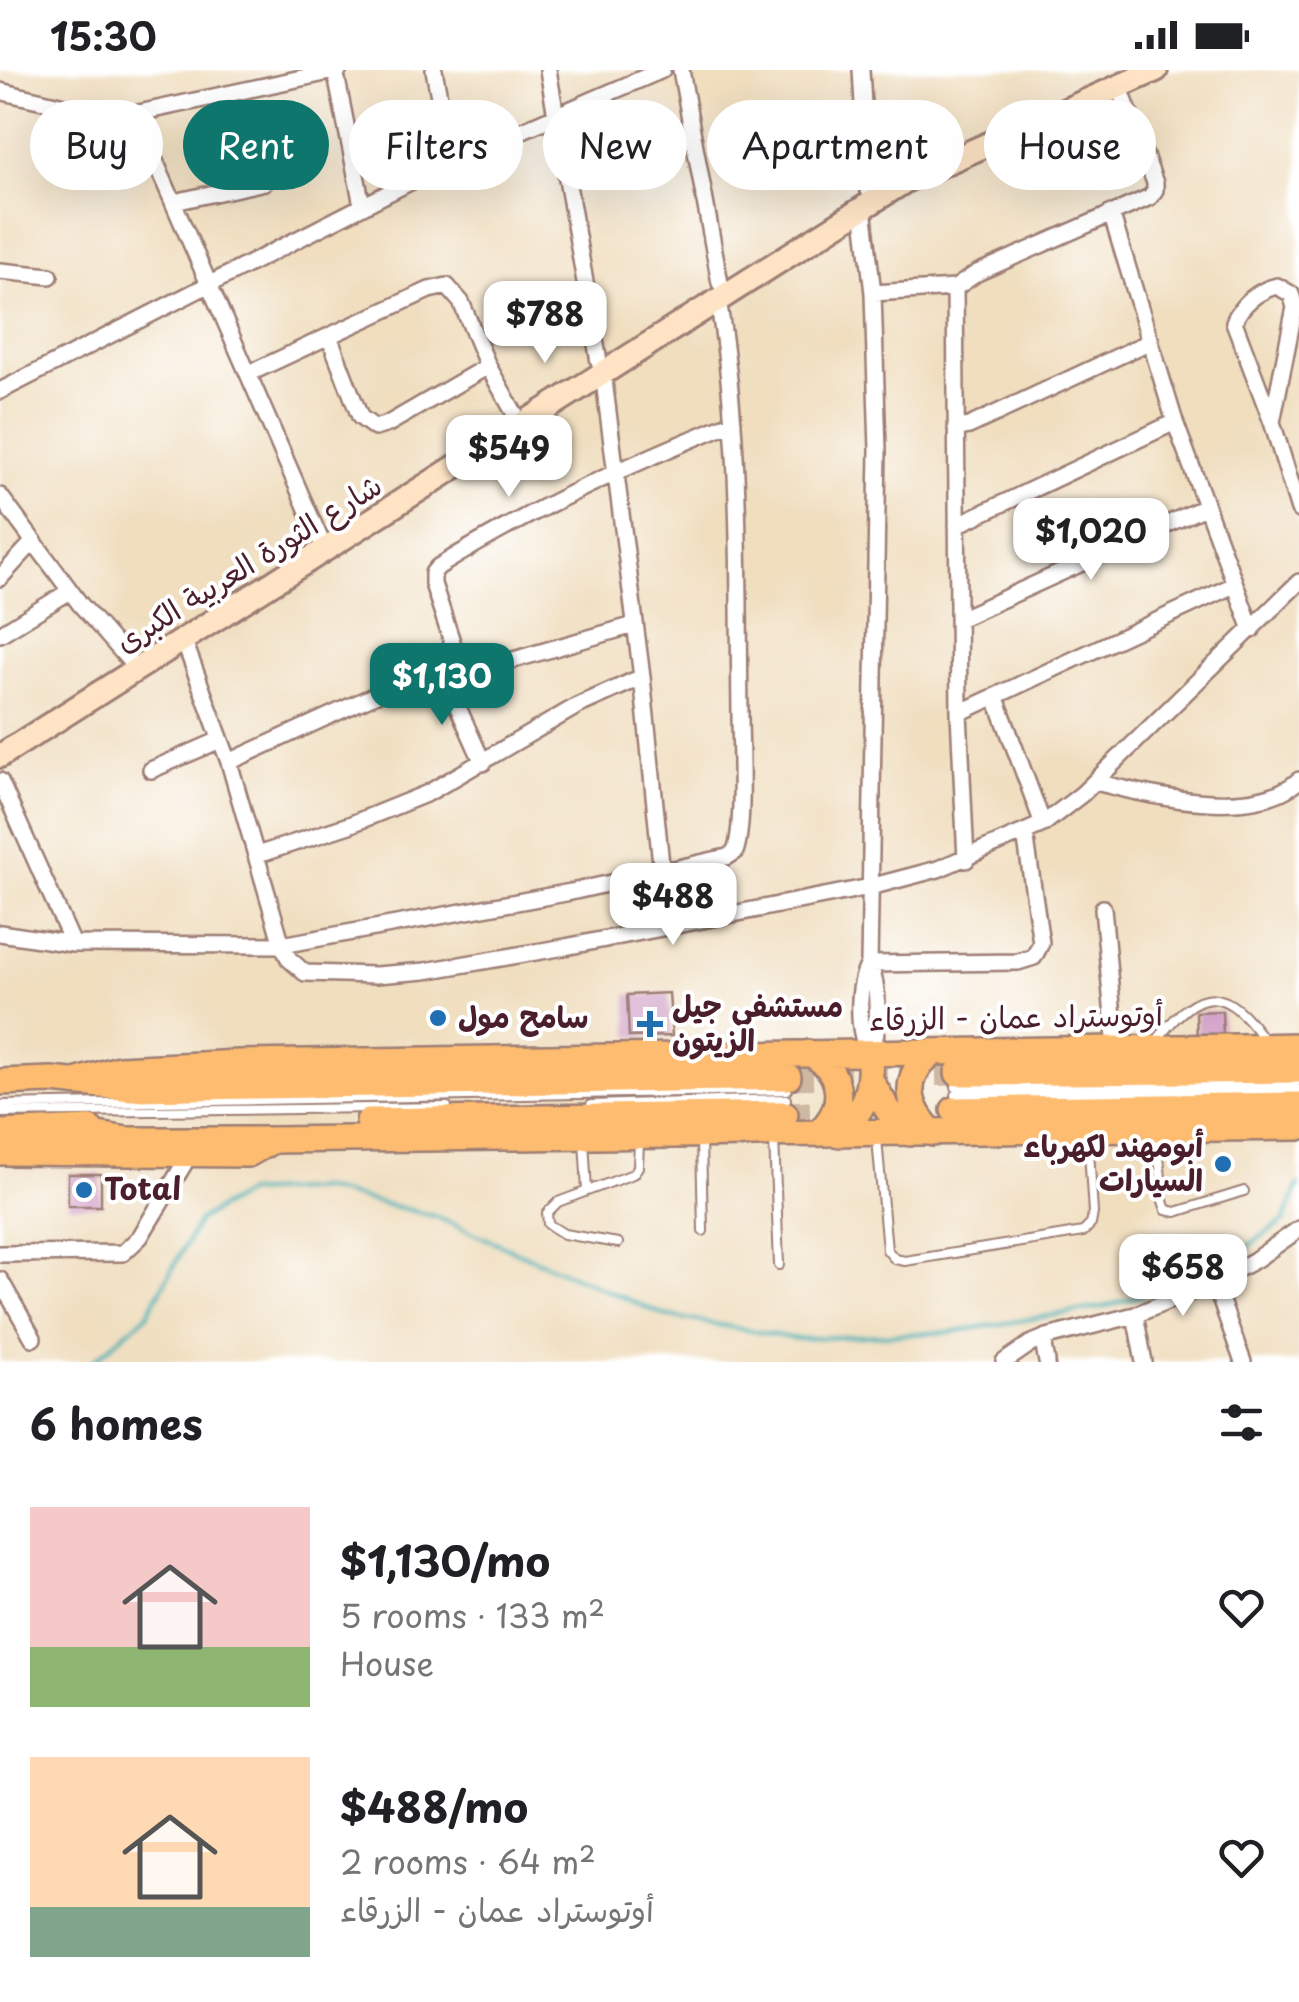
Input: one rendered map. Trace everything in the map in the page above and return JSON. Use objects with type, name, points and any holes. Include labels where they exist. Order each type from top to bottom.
[{"type":"main road","name":"شارع الثورة العربية الكبرى","points":[[0,740],[322,547],[865,198],[1124,77],[1156,70]]},
{"type":"main road","name":"شارع الثورة العربية الكبرى","points":[[0,756],[184,640],[516,416],[601,368]]},
{"type":"main road","name":"أوتوستراد عمان - الزرقاء","points":[[76,1082],[119,1069],[186,1065],[1299,1046]]},
{"type":"main road","points":[[921,1133],[910,1085],[922,1060],[934,1052]]},
{"type":"main road","points":[[809,1053],[832,1070],[838,1084],[836,1112],[828,1134]]},
{"type":"main road","points":[[870,1053],[872,1082],[888,1110],[921,1133]]},
{"type":"main road","name":"أوتوستراد عمان - الزرقاء","points":[[956,1092],[1299,1070]]},
{"type":"main road","name":"أوتوستراد عمان - الزرقاء","points":[[0,1082],[784,1103],[828,1134],[1299,1127]]},
{"type":"main road","points":[[828,1134],[859,1110],[872,1082]]},
{"type":"main road","points":[[956,1092],[1299,1105]]},
{"type":"main road","name":"أوتوستراد عمان - الزرقاء","points":[[0,1133],[144,1124],[784,1103]]},
{"type":"main road","name":"أوتوستراد عمان - الزرقاء","points":[[75,1131],[127,1140],[701,1135],[784,1103]]},
{"type":"main road","points":[[0,1152],[248,1154],[273,1140]]},
{"type":"street","points":[[163,108],[336,70],[362,205]]},
{"type":"street","points":[[434,70],[439,100]]},
{"type":"street","points":[[548,70],[553,100]]},
{"type":"street","points":[[591,100],[662,70]]},
{"type":"street","points":[[0,933],[73,944],[282,946],[662,874],[727,858],[738,848],[738,482],[719,292],[681,70]]},
{"type":"street","points":[[861,70],[873,294],[878,496],[868,964],[874,981],[876,1031],[870,1053]]},
{"type":"street","points":[[873,294],[954,288],[976,273],[1150,197],[1155,190],[1124,77]]},
{"type":"street","points":[[0,91],[33,100]]},
{"type":"street","points":[[163,179],[322,547]]},
{"type":"street","points":[[174,202],[229,190]]},
{"type":"street","points":[[4,385],[392,190]]},
{"type":"street","points":[[569,190],[601,368],[642,677],[662,874]]},
{"type":"street","points":[[1112,214],[1175,422],[1252,630]]},
{"type":"street","points":[[0,272],[50,276]]},
{"type":"street","points":[[248,374],[429,290],[447,286],[461,302],[488,366],[516,416]]},
{"type":"street","points":[[1272,422],[1294,307],[1291,294],[1278,286],[1259,293],[1234,322],[1272,422],[1299,510]]},
{"type":"street","points":[[954,288],[959,713],[966,860]]},
{"type":"street","points":[[329,336],[360,417],[375,428],[488,366]]},
{"type":"street","points":[[956,429],[1152,341]]},
{"type":"street","points":[[462,672],[433,584],[433,572],[523,518],[614,471],[733,422]]},
{"type":"street","points":[[957,525],[1175,422]]},
{"type":"street","points":[[0,496],[70,591],[129,660]]},
{"type":"street","points":[[958,619],[1205,507]]},
{"type":"street","points":[[0,578],[34,541]]},
{"type":"street","points":[[184,640],[229,762],[289,960],[305,973],[376,974],[425,971],[870,886],[966,860],[1043,824],[1096,782],[1299,582]]},
{"type":"street","points":[[959,713],[1234,585]]},
{"type":"street","points":[[0,634],[70,591]]},
{"type":"street","points":[[229,762],[382,690],[412,680],[548,652],[634,625]]},
{"type":"street","points":[[443,674],[482,763]]},
{"type":"street","points":[[257,856],[428,793],[577,706],[642,677]]},
{"type":"street","points":[[996,698],[1043,824]]},
{"type":"street","points":[[151,770],[220,740]]},
{"type":"street","points":[[1096,782],[1166,796],[1240,802],[1275,794],[1299,780]]},
{"type":"street","points":[[0,781],[73,944]]},
{"type":"street","points":[[868,964],[1018,962],[1034,956],[1041,943],[1025,833]]},
{"type":"street","points":[[1102,908],[1116,1050]]},
{"type":"street","points":[[0,1254],[123,1253],[140,1238],[190,1154]]},
{"type":"street","points":[[1004,1362],[1047,1337],[1135,1315],[1214,1282],[1256,1260],[1299,1229]]},
{"type":"street","points":[[0,1280],[33,1338]]},
{"type":"street","points":[[1214,1282],[1244,1362]]},
{"type":"street","points":[[1135,1315],[1144,1362]]},
{"type":"street","points":[[1047,1337],[1047,1362]]},
{"type":"lane","points":[[1150,1049],[1177,1013],[1207,999],[1238,1007],[1269,1046]]},
{"type":"lane","points":[[956,1092],[1299,1082]]},
{"type":"lane","points":[[956,1092],[1299,1090]]},
{"type":"lane","points":[[0,1105],[784,1103]]},
{"type":"lane","points":[[583,1105],[784,1103]]},
{"type":"lane","points":[[780,1265],[784,1103]]},
{"type":"lane","points":[[0,1113],[467,1108]]},
{"type":"lane","points":[[877,1134],[886,1245],[890,1256],[905,1261],[1083,1232],[1093,1213],[1088,1130]]},
{"type":"lane","points":[[1157,1130],[1166,1210],[1176,1212],[1244,1191]]},
{"type":"lane","points":[[701,1135],[703,1231]]},
{"type":"lane","points":[[584,1136],[587,1192]]},
{"type":"lane","points":[[618,1243],[564,1234],[548,1224],[549,1208],[636,1171],[639,1136]]},
{"type":"building","name":"مستشفى جيل الزيتون","points":[[669,993],[672,1036],[629,1037],[627,995]]},
{"type":"building","points":[[1222,1011],[1223,1037],[1197,1038],[1196,1012]]},
{"type":"building","name":"Total","points":[[68,1174],[101,1174],[101,1206],[68,1206]]},
{"type":"waterway","points":[[92,1362],[147,1315],[199,1220],[246,1193],[322,1189],[434,1216],[664,1315],[796,1339],[951,1332],[1104,1307],[1206,1275],[1284,1221],[1299,1185]]},
{"type":"tunnel","points":[[788,1077],[958,1073]]},
{"type":"tunnel","points":[[785,1114],[850,1112]]},
{"type":"place","name":"سامح مول","points":[[438,1018]]},
{"type":"place","name":"مستشفى جيل الزيتون","points":[[650,1024]]},
{"type":"place","name":"أبومهند لكهرباء السيارات","points":[[1223,1164]]},
{"type":"place","name":"Total","points":[[84,1190]]}]
